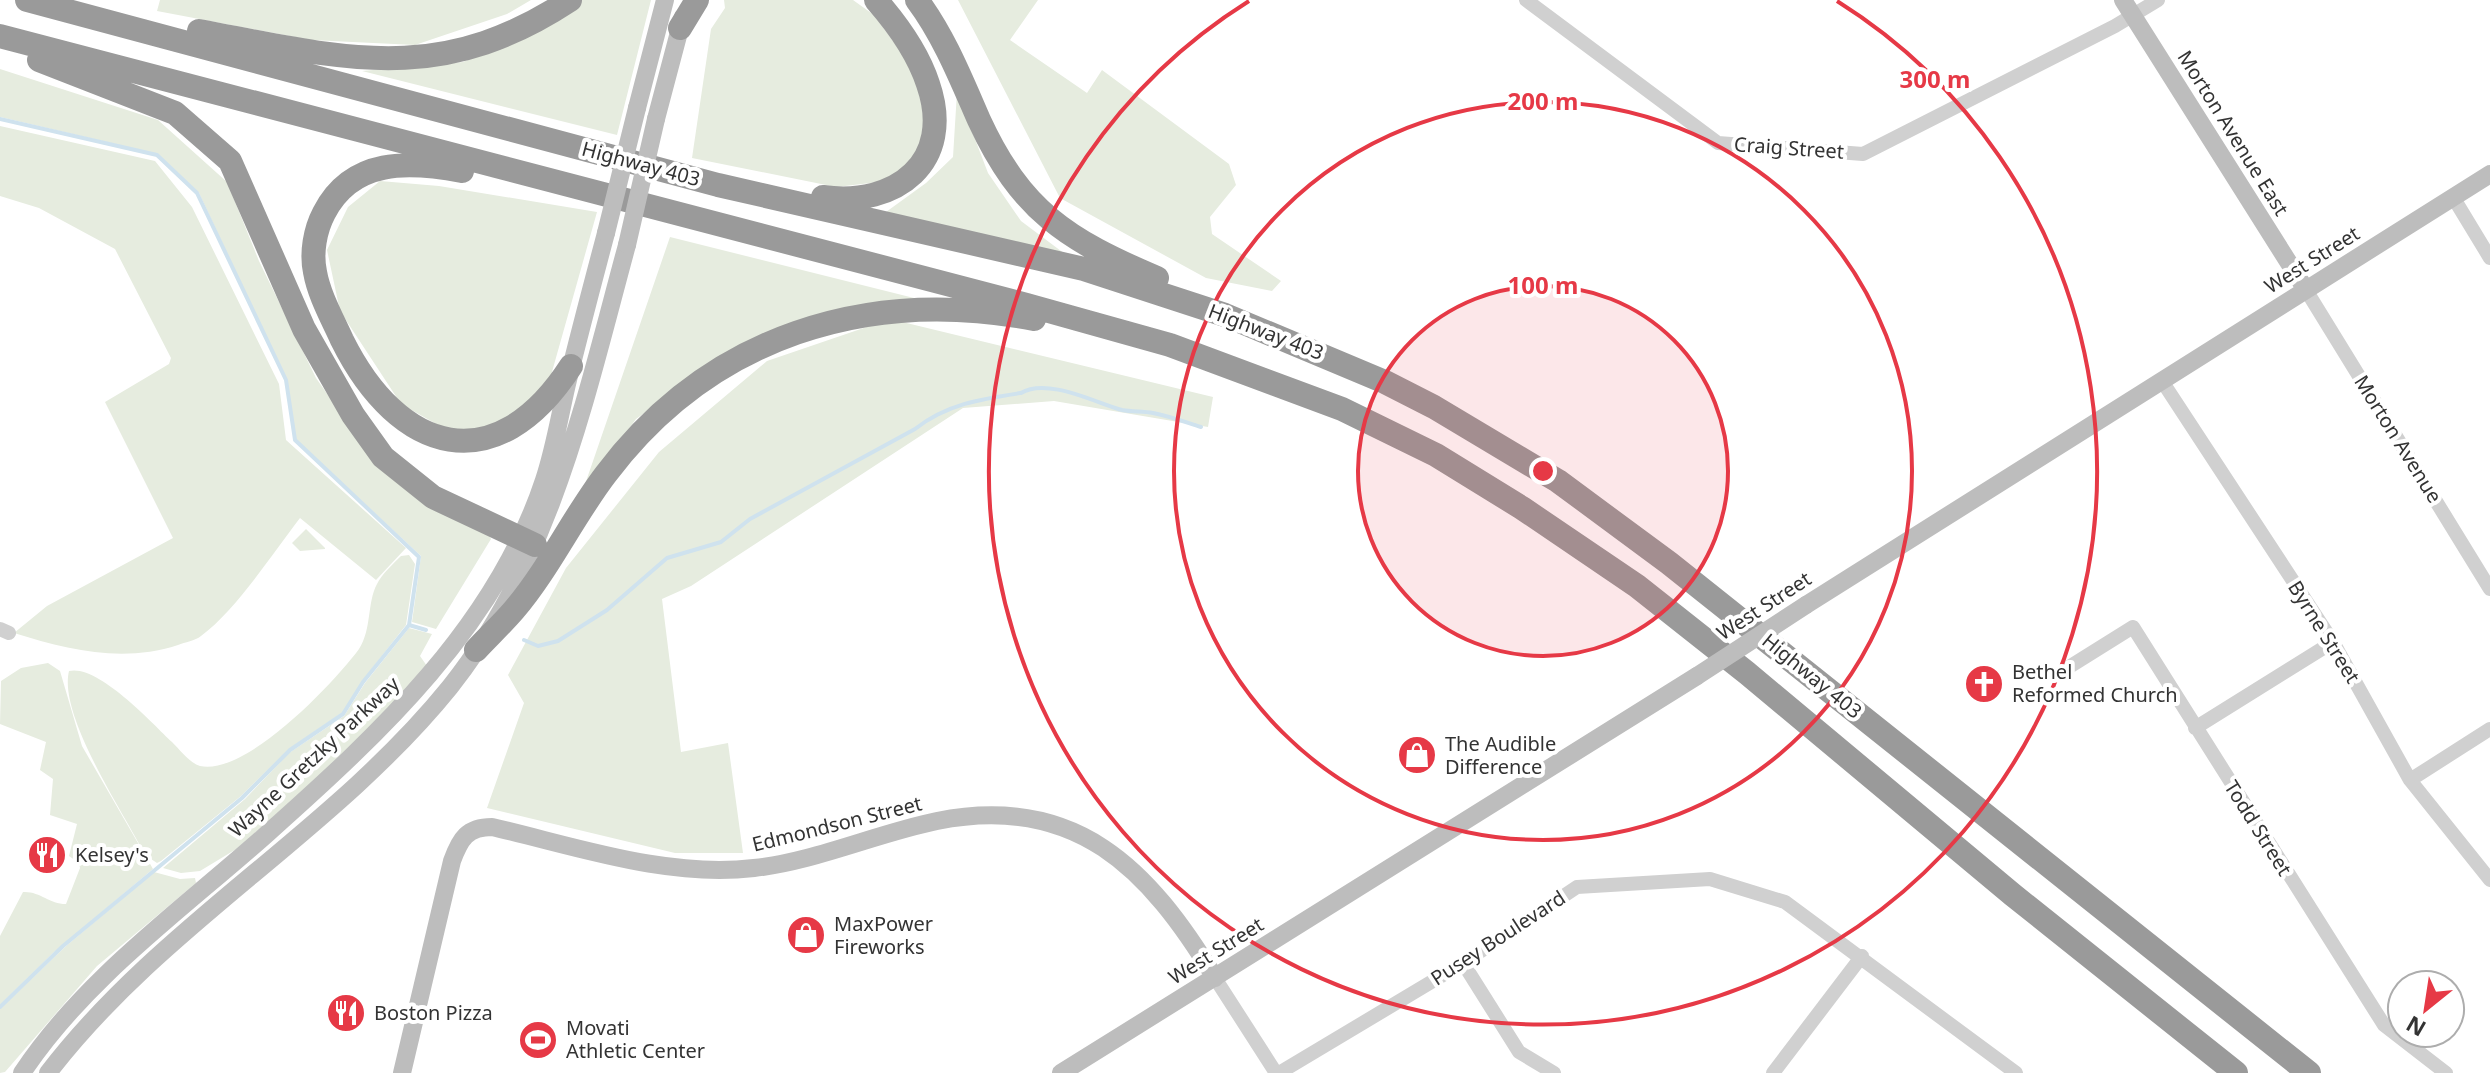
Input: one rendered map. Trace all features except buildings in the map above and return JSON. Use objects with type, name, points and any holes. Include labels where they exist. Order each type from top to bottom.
[{"type":"highway","name":"Highway 403","points":[[27,0],[718,185],[1084,269],[1225,315],[1385,382],[1434,407],[1558,481],[1798,664],[2309,1073]]},
{"type":"highway","points":[[66,10],[342,55],[407,61],[463,52],[492,42],[570,0]]},
{"type":"highway","points":[[680,28],[697,0]]},
{"type":"highway","points":[[718,185],[847,200],[874,197],[895,189],[918,168],[934,130],[929,86],[909,43],[876,0]]},
{"type":"highway","points":[[917,0],[941,37],[997,158],[1044,217],[1065,234],[1197,295],[1225,315]]},
{"type":"highway","name":"Highway 403","points":[[0,36],[596,190],[1170,345],[1342,409],[1436,455],[1611,569],[1747,673],[2013,895],[2236,1073]]},
{"type":"highway","points":[[0,44],[175,113],[230,161],[304,329],[353,415],[383,457],[433,497],[527,542]]},
{"type":"highway","points":[[571,366],[537,412],[504,433],[454,442],[422,432],[379,394],[348,350],[314,271],[315,233],[340,189],[351,178],[380,167],[438,166],[530,184],[596,190]]},
{"type":"highway","points":[[476,650],[515,609],[605,474],[648,425],[680,395],[725,364],[770,341],[822,323],[866,314],[927,310],[1030,318],[1139,344],[1170,345]]},
{"type":"main road","name":"Wayne Gretzky Parkway","points":[[22,1073],[47,1035],[91,988],[317,790],[427,680],[527,542],[665,0]]},
{"type":"main road","name":"Wayne Gretzky Parkway","points":[[48,1073],[60,1065],[134,975],[381,761],[451,685],[476,650],[527,542],[562,481],[627,245],[687,0]]},
{"type":"main road","name":"Morton Avenue East","points":[[2128,8],[2306,290]]},
{"type":"main road","name":"West Street","points":[[1061,1073],[1697,676],[2490,174]]},
{"type":"main road","name":"Edmondson Street","points":[[402,1073],[452,861],[466,833],[477,827],[684,871],[720,871],[758,868],[939,821],[1015,817],[1068,829],[1126,862],[1165,904],[1215,978]]},
{"type":"street","name":"Craig Street","points":[[1526,0],[1718,143],[1863,154],[2128,8],[2158,0]]},
{"type":"street","points":[[2453,197],[2490,258]]},
{"type":"street","name":"Morton Avenue","points":[[2306,290],[2490,589]]},
{"type":"street","name":"Byrne Street","points":[[2162,381],[2333,642],[2410,780],[2490,880]]},
{"type":"street","name":"Todd Street","points":[[2069,667],[2133,627],[2384,1025],[2446,1073]]},
{"type":"street","points":[[2195,728],[2333,642]]},
{"type":"street","points":[[2410,780],[2490,729]]},
{"type":"street","name":"Pusey Boulevard","points":[[1277,1073],[1463,963],[1577,887],[1710,879],[1785,902],[1862,956],[2016,1073]]},
{"type":"street","points":[[1773,1073],[1862,956]]},
{"type":"street","points":[[1463,963],[1519,1052],[1554,1073]]},
{"type":"street","points":[[1215,978],[1277,1073]]},
{"type":"shaded area","points":[[160,0],[531,0],[507,14],[415,45],[311,40],[157,11]]},
{"type":"shaded area","points":[[582,0],[651,0],[617,135],[362,71],[463,62],[556,22]]},
{"type":"shaded area","points":[[724,0],[853,0],[874,15],[914,70],[927,118],[919,154],[888,181],[836,187],[692,158],[711,29],[725,8]]},
{"type":"shaded area","points":[[958,0],[1038,0],[1010,40],[1087,93],[1102,70],[1229,164],[1236,185],[1210,217],[1212,234],[1281,281],[1272,291],[1206,278],[1060,198]]},
{"type":"shaded area","points":[[0,69],[158,120],[227,182],[259,261],[316,378],[370,455],[486,529],[491,539],[436,629],[412,622],[421,556],[296,440],[287,381],[199,193],[158,154],[0,117]]},
{"type":"shaded area","points":[[957,92],[988,173],[1021,221],[1081,266],[886,212],[926,183],[953,157]]},
{"type":"shaded area","points":[[0,126],[155,161],[192,207],[279,384],[286,440],[406,548],[376,580],[300,518],[241,596],[196,639],[157,650],[116,654],[55,645],[14,633],[47,606],[173,538],[105,402],[169,364],[171,358],[115,249],[39,208],[0,196]]},
{"type":"shaded area","points":[[380,181],[439,186],[597,212],[550,379],[531,406],[483,431],[445,429],[401,404],[340,311],[327,250],[348,207]]},
{"type":"shaded area","points":[[670,237],[930,302],[704,371],[636,419],[581,496]]},
{"type":"shaded area","points":[[890,319],[1213,397],[1208,427],[1054,401],[963,408],[691,586],[662,599],[681,752],[728,743],[743,853],[675,853],[487,808],[524,703],[508,675],[566,568],[659,452],[767,361]]},
{"type":"shaded area","points":[[306,529],[325,549],[300,551],[292,543]]},
{"type":"shaded area","points":[[409,555],[415,564],[406,625],[363,680],[343,712],[289,749],[241,796],[161,861],[157,863],[145,855],[83,738],[68,690],[69,671],[81,671],[109,685],[193,762],[200,766],[219,765],[241,757],[264,742],[330,683],[363,641],[379,580],[401,556]]},
{"type":"shaded area","points":[[409,628],[432,634],[420,656],[427,666],[359,741],[238,848],[200,871],[181,873],[163,868],[245,799],[289,753],[344,716],[365,683]]},
{"type":"shaded area","points":[[48,663],[60,671],[82,746],[153,869],[53,953],[0,1005],[0,936],[23,892],[66,904],[80,868],[79,863],[69,856],[77,824],[50,815],[53,779],[40,770],[46,742],[0,724],[1,681],[21,668]]},
{"type":"shaded area","points":[[154,872],[180,879],[195,878],[196,883],[97,966],[5,1072],[0,1073],[0,1009],[66,946]]},
{"type":"waterway","points":[[0,119],[157,155],[197,193],[286,380],[295,440],[419,557],[409,625],[363,682],[343,714],[290,750],[242,798],[63,946],[0,1007]]},
{"type":"waterway","points":[[524,640],[538,646],[558,641],[607,610],[667,558],[721,542],[750,519],[939,414],[965,404],[1044,388],[1072,393],[1122,410],[1159,414],[1201,427]]},
{"type":"waterway","points":[[409,625],[426,630]]},
{"type":"place","name":"Bethel Reformed Church","points":[[1984,684]]},
{"type":"place","name":"The Audible Difference","points":[[1417,755]]},
{"type":"place","name":"Kelsey's","points":[[47,855]]},
{"type":"place","name":"MaxPower Fireworks","points":[[806,935]]},
{"type":"place","name":"Boston Pizza","points":[[346,1013]]},
{"type":"place","name":"Movati Athletic Center","points":[[538,1040]]}]
